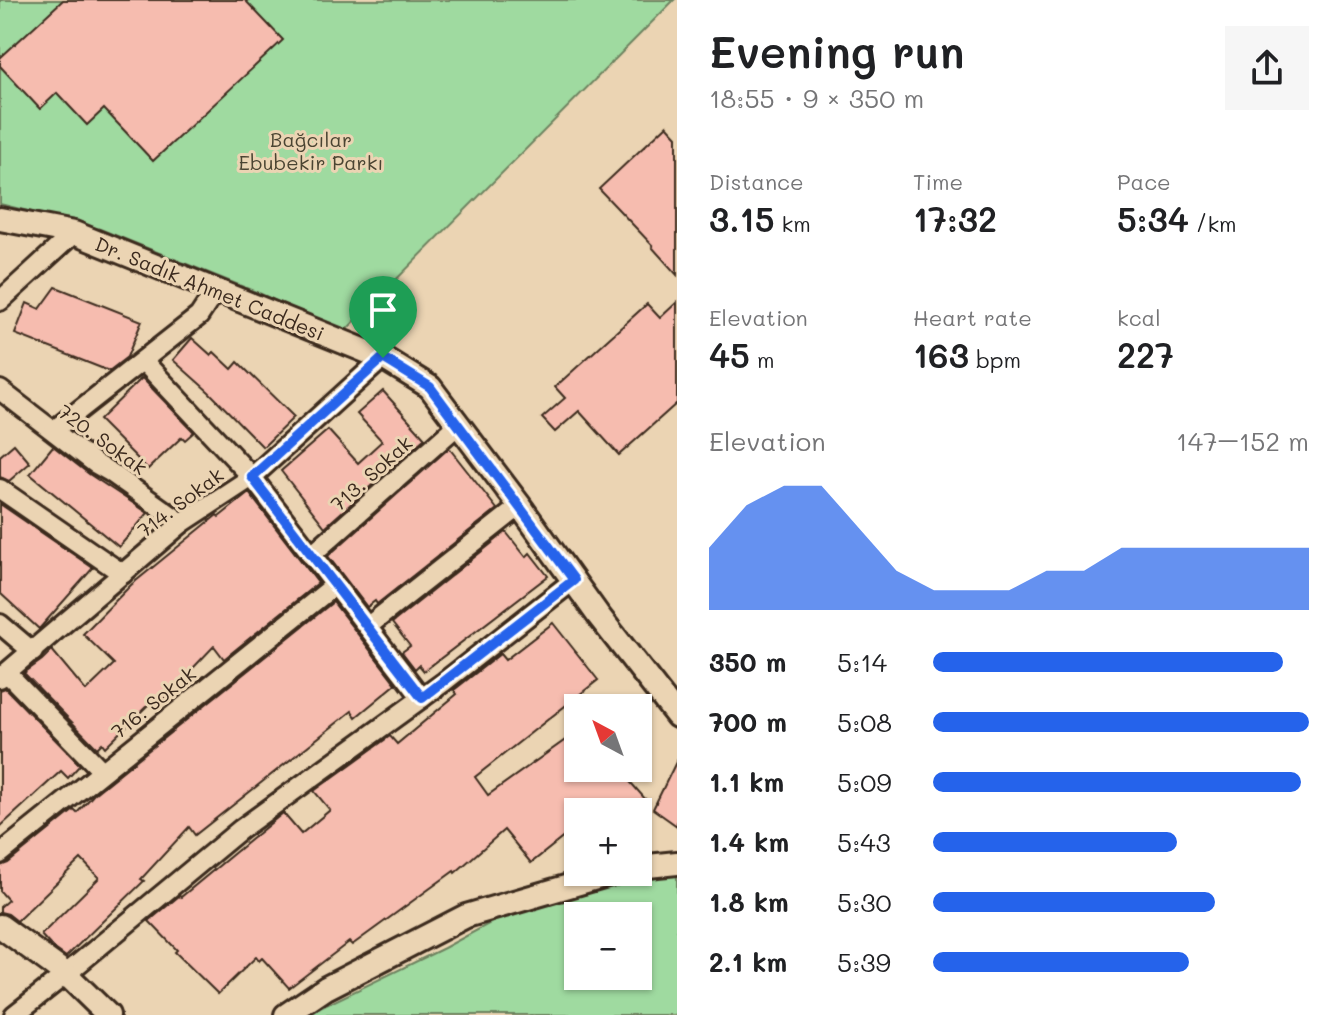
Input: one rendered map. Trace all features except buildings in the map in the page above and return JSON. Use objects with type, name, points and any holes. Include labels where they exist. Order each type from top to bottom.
[{"type":"street","name":"Dr. Sadık Ahmet Caddesi","points":[[0,219],[74,233],[383,358],[430,387],[677,716]]},
{"type":"street","points":[[0,301],[74,233]]},
{"type":"street","points":[[54,430],[199,316],[216,290]]},
{"type":"street","name":"714. Sokak","points":[[3,676],[182,523],[252,477],[383,358]]},
{"type":"street","points":[[146,364],[252,477],[422,698]]},
{"type":"street","name":"720. Sokak","points":[[0,390],[96,464],[182,523]]},
{"type":"street","name":"713. Sokak","points":[[311,555],[459,424]]},
{"type":"street","points":[[0,489],[123,574]]},
{"type":"street","points":[[367,627],[520,506]]},
{"type":"street","points":[[14,1015],[241,829],[422,698],[574,580]]},
{"type":"street","name":"716. Sokak","points":[[0,854],[335,585]]},
{"type":"street","points":[[0,624],[33,652]]},
{"type":"street","points":[[3,676],[102,771]]},
{"type":"street","points":[[652,866],[677,863]]},
{"type":"street","points":[[286,1015],[326,988],[466,916],[569,886]]},
{"type":"street","points":[[0,926],[66,974],[108,1015]]},
{"type":"green space","name":"Bağcılar Ebubekir Parkı","points":[[0,0],[674,0],[343,333],[261,294],[100,229],[0,204]]},
{"type":"green space","points":[[652,873],[677,874],[677,1015],[310,1015],[524,905],[578,886],[652,886]]},
{"type":"route","points":[[383,358],[430,387],[574,580],[422,698],[252,477],[383,358]]}]
